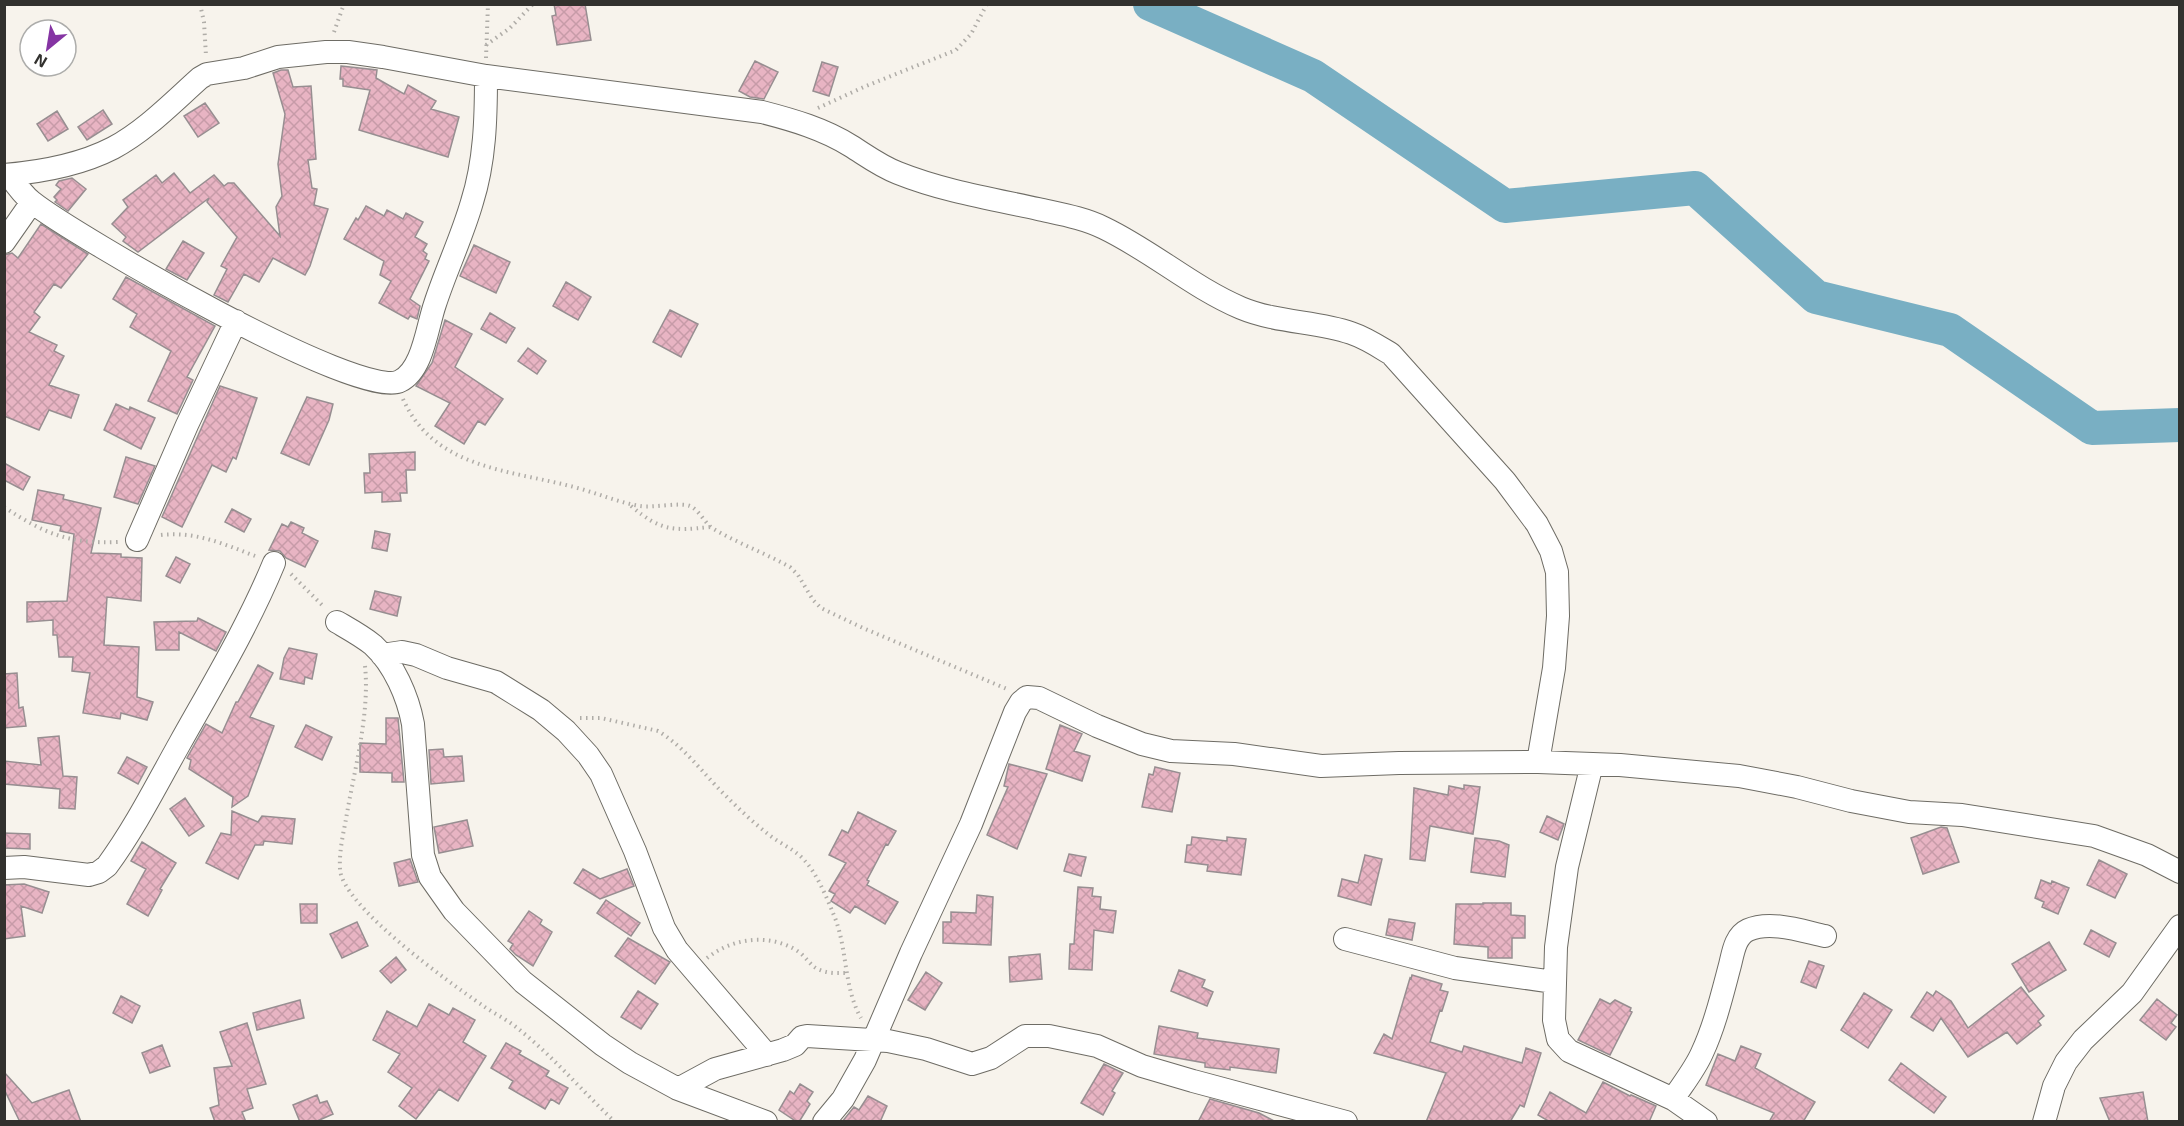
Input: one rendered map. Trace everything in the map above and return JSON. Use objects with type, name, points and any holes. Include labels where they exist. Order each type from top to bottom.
[{"type":"street","points":[[486,76],[486,126],[473,199],[435,303],[418,361],[408,377],[398,383],[387,384],[365,379],[288,348],[236,321],[131,263],[32,202],[7,175],[80,162],[114,148],[144,128],[200,78],[207,75],[235,70],[278,57],[326,52],[384,57],[486,76],[727,106],[792,120],[850,145],[875,163],[898,173],[1102,227],[1139,247],[1198,285],[1242,308],[1280,320],[1350,332],[1371,341],[1391,354],[1505,481],[1537,524],[1551,551],[1557,572],[1558,616],[1554,668],[1538,762]]},
{"type":"street","points":[[4,242],[32,202]]},
{"type":"street","points":[[137,540],[187,425],[236,321]]},
{"type":"street","points":[[4,868],[24,867],[89,875],[99,872],[106,866],[154,790],[231,654],[274,563]]},
{"type":"street","points":[[337,622],[372,645],[374,659],[410,708],[423,855],[430,877],[442,895],[523,982],[570,1020],[630,1063],[678,1089],[766,1122]]},
{"type":"street","points":[[374,659],[402,652],[416,655],[447,668],[487,678],[512,691],[555,722],[588,755],[601,774],[636,851],[664,928],[677,950],[767,1055]]},
{"type":"street","points":[[824,1122],[854,1083],[971,824],[1015,712],[1027,697],[1039,698],[1096,726],[1142,744],[1171,751],[1234,754],[1321,766],[1538,762],[1739,776],[1909,812],[1962,815],[2094,836],[2147,855],[2180,872]]},
{"type":"street","points":[[1592,764],[1567,867],[1554,982],[1554,1020],[1558,1039],[1569,1051],[1673,1099],[1706,1122]]},
{"type":"street","points":[[1673,1099],[1701,1055],[1709,1036],[1736,943],[1742,933],[1765,926],[1792,928],[1825,936]]},
{"type":"street","points":[[2044,1122],[2054,1086],[2066,1062],[2083,1040],[2132,993],[2180,926]]},
{"type":"street","points":[[1345,939],[1455,968],[1554,982]]},
{"type":"street","points":[[678,1089],[715,1069],[793,1046],[807,1036],[872,1039],[907,1044],[972,1064],[991,1058],[1025,1036],[1049,1036],[1097,1046],[1142,1066],[1346,1122]]},
{"type":"path","points":[[200,4],[204,22],[207,75]]},
{"type":"path","points":[[326,52],[344,4]]},
{"type":"path","points":[[486,76],[485,45],[488,4]]},
{"type":"path","points":[[485,45],[517,22],[533,4]]},
{"type":"path","points":[[792,120],[866,86],[956,50],[971,34],[987,4]]},
{"type":"path","points":[[398,383],[414,420],[425,433],[440,445],[468,461],[494,470],[576,487],[629,504],[645,507],[684,504],[692,506],[710,527],[790,567],[821,608],[1027,697]]},
{"type":"path","points":[[629,504],[646,519],[669,529],[710,527]]},
{"type":"path","points":[[4,507],[34,527],[52,535],[94,543],[137,540],[171,534],[203,537],[274,563],[300,582],[337,622]]},
{"type":"path","points":[[374,659],[367,682],[342,845],[340,870],[344,883],[351,896],[402,944],[449,982],[516,1027],[615,1122]]},
{"type":"path","points":[[555,722],[590,717],[658,731],[675,743],[728,798],[767,834],[806,861],[834,915],[851,995],[872,1039]]},
{"type":"path","points":[[693,970],[710,955],[724,947],[762,939],[793,948],[818,970],[848,973]]},
{"type":"building","points":[[554,4],[585,4],[591,40],[557,45],[552,16],[556,15]]},
{"type":"building","points":[[755,61],[778,72],[764,99],[750,97],[739,91]]},
{"type":"building","points":[[822,62],[838,67],[829,96],[813,91]]},
{"type":"building","points":[[341,66],[377,70],[376,78],[404,94],[408,85],[436,101],[431,109],[459,117],[448,157],[359,130],[370,90],[343,86],[343,79],[340,79]]},
{"type":"building","points":[[288,70],[293,87],[311,86],[316,159],[308,160],[312,188],[317,189],[314,205],[328,209],[305,275],[273,258],[259,282],[244,274],[228,302],[214,295],[227,269],[221,266],[237,237],[207,202],[209,198],[138,252],[123,241],[126,237],[112,224],[128,207],[123,200],[156,175],[162,183],[174,173],[190,193],[214,175],[224,186],[234,183],[280,236],[276,207],[282,196],[278,164],[285,114],[273,73]]},
{"type":"building","points":[[205,103],[219,123],[198,137],[184,116]]},
{"type":"building","points":[[103,110],[112,124],[87,140],[78,127]]},
{"type":"building","points":[[57,111],[68,129],[48,141],[37,124]]},
{"type":"building","points":[[72,178],[86,189],[68,211],[55,202],[57,200],[54,197],[61,189],[56,185],[59,181]]},
{"type":"building","points":[[366,206],[384,216],[387,210],[403,219],[406,213],[423,222],[415,237],[427,244],[423,251],[427,254],[425,259],[429,261],[410,299],[420,306],[417,319],[410,316],[408,319],[379,303],[391,281],[380,275],[384,261],[344,239]]},
{"type":"building","points":[[41,224],[88,254],[61,288],[54,284],[34,312],[40,317],[29,332],[57,345],[54,351],[64,356],[49,385],[79,395],[71,418],[49,410],[39,430],[4,416],[4,255],[12,253],[18,258]]},
{"type":"building","points":[[183,241],[204,253],[187,280],[166,269]]},
{"type":"building","points":[[474,245],[510,262],[496,293],[460,276]]},
{"type":"building","points":[[126,277],[215,326],[187,377],[193,380],[177,414],[148,401],[171,351],[130,327],[137,314],[113,299]]},
{"type":"building","points":[[566,282],[591,297],[578,320],[553,306]]},
{"type":"building","points":[[670,310],[698,324],[681,357],[653,342]]},
{"type":"building","points":[[490,313],[515,328],[506,343],[481,329]]},
{"type":"building","points":[[445,320],[472,334],[455,367],[503,399],[485,425],[478,421],[464,444],[435,426],[450,403],[416,386],[432,363]]},
{"type":"building","points":[[528,348],[546,361],[537,374],[518,361]]},
{"type":"building","points":[[220,386],[257,398],[236,459],[233,457],[226,472],[212,465],[182,527],[162,517]]},
{"type":"building","points":[[307,397],[333,404],[329,420],[309,465],[281,453]]},
{"type":"building","points":[[116,404],[129,410],[130,407],[155,418],[141,449],[104,430]]},
{"type":"building","points":[[415,452],[415,470],[406,470],[407,493],[400,493],[401,501],[382,502],[382,492],[365,493],[364,473],[370,473],[369,454]]},
{"type":"building","points":[[126,457],[155,466],[138,504],[114,497]]},
{"type":"building","points":[[4,463],[30,477],[23,490],[4,480]]},
{"type":"building","points":[[38,490],[64,495],[63,499],[101,508],[91,553],[121,554],[121,557],[142,558],[141,601],[107,597],[104,645],[139,647],[137,697],[153,702],[147,720],[121,713],[120,719],[83,713],[90,673],[72,671],[73,657],[59,657],[57,635],[53,635],[53,620],[27,622],[27,602],[67,601],[74,534],[60,531],[61,526],[32,520]]},
{"type":"building","points":[[232,509],[251,519],[244,532],[225,522]]},
{"type":"building","points":[[291,522],[304,528],[302,533],[318,541],[305,567],[286,558],[280,551],[269,550],[282,524],[288,527]]},
{"type":"building","points":[[375,531],[390,534],[387,551],[372,548]]},
{"type":"building","points":[[176,557],[190,564],[180,583],[166,576]]},
{"type":"building","points":[[375,591],[401,597],[397,616],[370,609]]},
{"type":"building","points":[[198,618],[226,632],[216,651],[179,632],[179,650],[156,650],[154,622],[197,621]]},
{"type":"building","points":[[289,648],[317,654],[312,679],[305,677],[304,684],[280,679],[284,658]]},
{"type":"building","points":[[258,665],[273,673],[250,717],[274,726],[248,796],[232,807],[233,797],[189,769],[191,760],[187,758],[206,724],[222,733],[236,702]]},
{"type":"building","points":[[17,673],[19,708],[23,707],[26,726],[4,728],[4,674]]},
{"type":"building","points":[[386,718],[398,718],[404,782],[392,782],[392,773],[360,772],[360,743],[386,744]]},
{"type":"building","points":[[306,725],[332,737],[322,760],[295,747]]},
{"type":"building","points":[[1060,725],[1082,734],[1074,751],[1090,756],[1082,781],[1046,769]]},
{"type":"building","points":[[59,736],[63,776],[77,777],[75,809],[59,808],[60,789],[4,784],[4,761],[41,765],[38,738]]},
{"type":"building","points":[[443,749],[444,757],[462,756],[464,781],[431,784],[429,750]]},
{"type":"building","points":[[127,757],[147,767],[138,784],[118,773]]},
{"type":"building","points":[[1009,764],[1047,774],[1017,849],[987,835],[1008,787],[1004,786]]},
{"type":"building","points":[[1155,767],[1180,773],[1172,812],[1142,807],[1149,774],[1153,775]]},
{"type":"building","points":[[1464,785],[1480,787],[1473,834],[1430,826],[1425,861],[1410,859],[1414,788],[1448,795],[1449,786],[1464,789]]},
{"type":"building","points":[[185,798],[204,826],[189,836],[170,809]]},
{"type":"building","points":[[232,811],[258,822],[262,816],[295,819],[292,844],[264,841],[263,845],[255,845],[238,879],[206,863],[221,833],[231,835]]},
{"type":"building","points":[[858,812],[896,831],[888,845],[886,844],[867,880],[869,881],[867,885],[898,902],[885,924],[855,906],[850,913],[831,901],[835,894],[829,891],[846,863],[829,855],[842,830],[848,833]]},
{"type":"building","points":[[1547,816],[1564,824],[1558,840],[1540,832]]},
{"type":"building","points":[[467,820],[473,846],[439,853],[434,827]]},
{"type":"building","points":[[1941,827],[1947,828],[1959,862],[1923,874],[1911,838]]},
{"type":"building","points":[[4,833],[30,834],[30,849],[4,848]]},
{"type":"building","points":[[1192,837],[1227,841],[1227,837],[1246,839],[1241,875],[1207,871],[1208,865],[1185,862],[1187,845],[1191,845]]},
{"type":"building","points":[[1475,838],[1499,841],[1509,845],[1505,877],[1471,872]]},
{"type":"building","points":[[142,842],[176,863],[160,889],[162,890],[148,916],[127,904],[146,869],[131,861]]},
{"type":"building","points":[[1069,854],[1086,857],[1081,876],[1064,871]]},
{"type":"building","points":[[1365,855],[1382,859],[1371,905],[1338,896],[1342,879],[1358,883]]},
{"type":"building","points":[[410,859],[418,882],[399,886],[394,863]]},
{"type":"building","points":[[2099,860],[2127,874],[2115,898],[2087,885]]},
{"type":"building","points":[[583,869],[600,879],[627,869],[634,886],[600,899],[574,883]]},
{"type":"building","points":[[2041,880],[2051,884],[2052,881],[2069,888],[2058,914],[2042,907],[2044,902],[2035,898]]},
{"type":"building","points":[[24,884],[49,892],[42,913],[21,906],[25,936],[4,939],[4,885]]},
{"type":"building","points":[[1078,887],[1093,888],[1092,896],[1101,897],[1100,909],[1116,911],[1113,933],[1094,930],[1092,970],[1069,969],[1070,944],[1074,944]]},
{"type":"building","points":[[977,895],[993,897],[991,945],[943,943],[943,922],[951,922],[951,912],[976,913]]},
{"type":"building","points":[[606,900],[640,923],[631,936],[597,913]]},
{"type":"building","points":[[1511,903],[1511,915],[1525,916],[1525,938],[1512,938],[1512,958],[1488,958],[1488,947],[1454,944],[1456,904]]},
{"type":"building","points":[[300,904],[317,904],[317,923],[301,923]]},
{"type":"building","points":[[529,911],[542,920],[540,924],[552,932],[533,966],[510,949],[513,944],[508,941]]},
{"type":"building","points":[[1389,919],[1415,923],[1412,940],[1386,935]]},
{"type":"building","points":[[357,922],[368,946],[342,958],[330,934]]},
{"type":"building","points":[[2091,930],[2116,943],[2109,957],[2084,944]]},
{"type":"building","points":[[628,938],[670,962],[655,984],[615,956]]},
{"type":"building","points":[[2049,942],[2066,970],[2029,992],[2012,964]]},
{"type":"building","points":[[1040,954],[1042,979],[1010,982],[1009,957]]},
{"type":"building","points":[[396,957],[406,970],[391,983],[380,971]]},
{"type":"building","points":[[1809,961],[1824,966],[1816,988],[1801,982]]},
{"type":"building","points":[[1179,970],[1205,980],[1202,987],[1213,992],[1207,1006],[1171,991]]},
{"type":"building","points":[[926,972],[942,983],[925,1010],[908,1000]]},
{"type":"building","points":[[1412,975],[1442,984],[1440,990],[1448,992],[1430,1042],[1462,1052],[1464,1046],[1522,1063],[1526,1048],[1541,1053],[1524,1107],[1520,1105],[1510,1122],[1426,1122],[1446,1073],[1374,1053],[1384,1034],[1392,1039]]},
{"type":"building","points":[[2021,987],[2044,1016],[2038,1021],[2041,1025],[2017,1044],[2007,1032],[1968,1057],[1941,1018],[1933,1031],[1911,1017],[1927,992],[1933,996],[1936,991],[1951,1001],[1968,1028]]},
{"type":"building","points":[[638,991],[658,1004],[641,1029],[621,1017]]},
{"type":"building","points":[[1864,993],[1892,1010],[1868,1048],[1841,1030]]},
{"type":"building","points":[[121,996],[140,1006],[132,1023],[113,1013]]},
{"type":"building","points":[[1600,999],[1610,1004],[1615,1000],[1631,1008],[1632,1012],[1610,1055],[1578,1040]]},
{"type":"building","points":[[2157,999],[2177,1015],[2171,1023],[2176,1027],[2166,1040],[2140,1020]]},
{"type":"building","points":[[300,1000],[304,1018],[257,1030],[253,1013]]},
{"type":"building","points":[[429,1004],[449,1015],[453,1008],[475,1020],[463,1042],[486,1056],[458,1101],[439,1089],[416,1119],[399,1106],[412,1088],[388,1072],[400,1054],[373,1040],[387,1011],[417,1027]]},
{"type":"building","points":[[247,1023],[266,1084],[247,1089],[253,1108],[242,1112],[246,1122],[215,1122],[210,1108],[219,1105],[214,1068],[232,1066],[220,1032]]},
{"type":"building","points":[[1159,1026],[1198,1033],[1197,1038],[1279,1049],[1276,1073],[1230,1067],[1230,1070],[1205,1067],[1205,1063],[1154,1054]]},
{"type":"building","points":[[506,1043],[521,1051],[519,1054],[549,1071],[546,1076],[568,1088],[559,1104],[551,1099],[545,1109],[509,1088],[513,1081],[491,1068]]},
{"type":"building","points":[[162,1045],[170,1066],[150,1073],[142,1053]]},
{"type":"building","points":[[1741,1046],[1761,1054],[1755,1068],[1815,1102],[1803,1122],[1769,1122],[1774,1113],[1706,1085],[1718,1054],[1735,1061]]},
{"type":"building","points":[[1901,1063],[1946,1097],[1934,1113],[1889,1080]]},
{"type":"building","points":[[1104,1064],[1123,1073],[1112,1091],[1115,1093],[1103,1115],[1081,1103]]},
{"type":"building","points":[[4,1072],[32,1103],[69,1090],[81,1122],[20,1122],[4,1089]]},
{"type":"building","points":[[1603,1082],[1656,1106],[1649,1122],[1550,1122],[1538,1115],[1550,1092],[1586,1113]]},
{"type":"building","points":[[800,1084],[813,1092],[807,1101],[810,1104],[797,1122],[779,1110],[790,1091],[794,1094]]},
{"type":"building","points":[[2143,1092],[2148,1122],[2110,1122],[2100,1098]]},
{"type":"building","points":[[317,1095],[320,1103],[327,1101],[333,1114],[315,1122],[300,1122],[293,1105]]},
{"type":"building","points":[[868,1096],[887,1106],[880,1122],[842,1122],[854,1107],[859,1110]]},
{"type":"building","points":[[1210,1099],[1259,1113],[1276,1122],[1198,1122]]},
{"type":"waterway","points":[[1150,4],[1313,76],[1505,206],[1695,188],[1816,297],[1950,330],[2092,428],[2180,425]]}]
